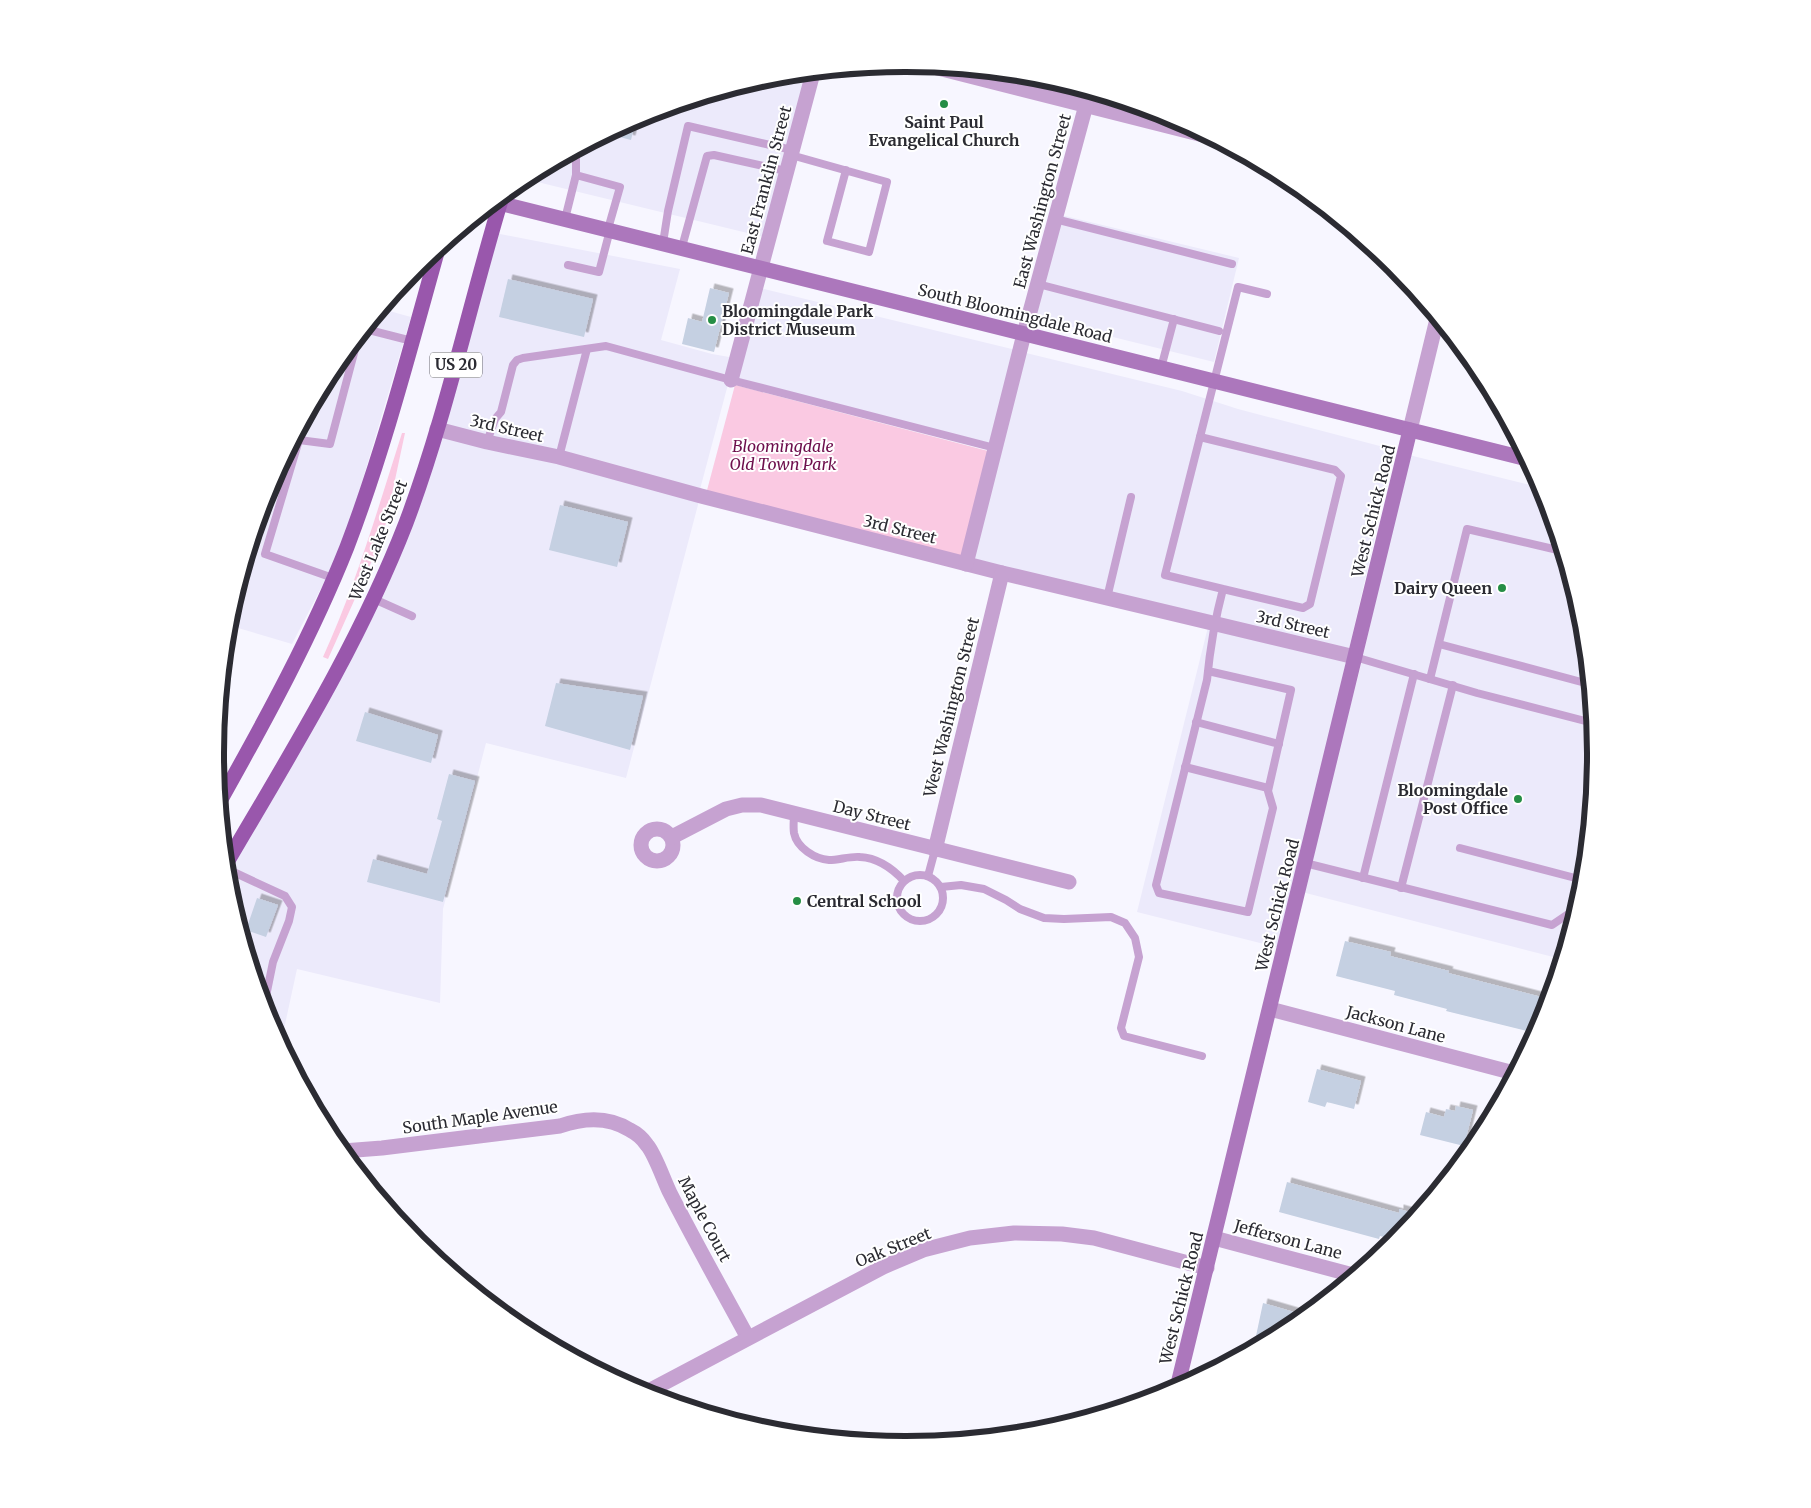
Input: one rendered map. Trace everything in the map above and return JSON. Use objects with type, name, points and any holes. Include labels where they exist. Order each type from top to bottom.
[{"type":"main road","name":"South Bloomingdale Road","points":[[505,203],[1519,457]]},
{"type":"main road","name":"West Lake Street","points":[[232,854],[331,684],[374,599],[411,509],[437,429],[497,209]]},
{"type":"main road","name":"West Lake Street","points":[[225,792],[316,619],[360,511],[387,430],[434,262]]},
{"type":"main road","name":"West Schick Road","points":[[1179,1378],[1410,430]]},
{"type":"street","points":[[974,76],[1173,127]]},
{"type":"street","name":"East Franklin Street","points":[[731,380],[811,79]]},
{"type":"street","name":"East Washington Street","points":[[1024,334],[1086,105]]},
{"type":"street","points":[[1410,430],[1435,326]]},
{"type":"street","points":[[966,564],[1024,334]]},
{"type":"street","name":"3rd Street","points":[[437,429],[487,442],[560,457],[701,496],[1002,573],[1355,657]]},
{"type":"street","name":"West Washington Street","points":[[935,850],[1002,573]]},
{"type":"street","name":"Day Street","points":[[672,837],[726,809],[742,805],[762,805],[935,850],[1069,882]]},
{"type":"street","name":"Jackson Lane","points":[[1270,1009],[1508,1072]]},
{"type":"street","name":"South Maple Avenue","points":[[352,1150],[560,1126],[576,1121],[609,1121],[622,1126]]},
{"type":"street","name":"Maple Court","points":[[622,1126],[631,1130],[648,1145],[670,1193],[748,1338]]},
{"type":"street","name":"Oak Street","points":[[655,1388],[883,1267],[923,1250],[970,1238],[1014,1233],[1062,1234],[1094,1238],[1206,1268]]},
{"type":"street","name":"Jefferson Lane","points":[[1214,1238],[1346,1273]]},
{"type":"lane","points":[[663,243],[668,211],[688,126],[792,152],[887,182],[869,252],[827,241],[846,170]]},
{"type":"lane","points":[[682,247],[707,156],[714,155],[786,171]]},
{"type":"lane","points":[[565,219],[576,175],[576,158]]},
{"type":"lane","points":[[568,266],[599,272],[620,187],[576,175]]},
{"type":"lane","points":[[1055,219],[1232,264]]},
{"type":"lane","points":[[1038,284],[1219,331]]},
{"type":"lane","points":[[1200,437],[1335,470],[1341,476],[1310,604],[1303,608],[1165,575],[1238,287],[1267,294]]},
{"type":"lane","points":[[1161,368],[1174,320]]},
{"type":"lane","points":[[372,331],[412,341]]},
{"type":"lane","points":[[487,442],[495,419],[501,412],[513,365],[517,360],[606,346],[995,448]]},
{"type":"lane","points":[[560,457],[587,349]]},
{"type":"lane","points":[[301,440],[330,444],[354,355]]},
{"type":"lane","points":[[297,448],[265,554],[333,578]]},
{"type":"lane","points":[[1107,598],[1131,497]]},
{"type":"lane","points":[[1430,679],[1468,529],[1555,549]]},
{"type":"lane","points":[[1208,672],[1291,690],[1268,788],[1274,808],[1248,912],[1159,893],[1156,885],[1208,672],[1214,623],[1223,589]]},
{"type":"lane","points":[[374,599],[412,616]]},
{"type":"lane","points":[[1439,644],[1583,682]]},
{"type":"lane","points":[[1355,657],[1453,686],[1586,721]]},
{"type":"lane","points":[[1363,878],[1414,674]]},
{"type":"lane","points":[[1401,888],[1453,686]]},
{"type":"lane","points":[[1196,722],[1278,744]]},
{"type":"lane","points":[[1185,767],[1268,788]]},
{"type":"lane","points":[[794,813],[794,834],[801,847],[811,854],[828,860],[861,857],[880,863],[893,870],[904,881]]},
{"type":"lane","points":[[1460,848],[1575,878]]},
{"type":"lane","points":[[928,876],[935,850]]},
{"type":"lane","points":[[1305,864],[1552,925],[1568,914]]},
{"type":"lane","points":[[235,873],[285,896],[292,907],[289,921],[273,962],[267,991]]},
{"type":"lane","points":[[918,874],[928,876],[933,878],[941,887],[943,898],[939,912],[933,917],[919,921],[905,916],[898,903],[897,895],[899,888],[910,876],[918,874]]},
{"type":"lane","points":[[941,887],[961,885],[984,889],[1020,909],[1044,918],[1111,917],[1125,923],[1135,938],[1139,957],[1121,1028],[1124,1036],[1202,1056]]},
{"type":"shaded area","points":[[806,80],[764,237],[536,182],[604,143],[645,124],[729,96]]},
{"type":"shaded area","points":[[1061,215],[1239,258],[1214,362],[1036,318]]},
{"type":"shaded area","points":[[490,232],[680,269],[661,340],[712,354],[735,358],[699,493],[434,421]]},
{"type":"shaded area","points":[[760,288],[1016,350],[993,444],[735,378]]},
{"type":"shaded area","points":[[388,311],[411,317],[343,546],[292,644],[236,627],[247,578],[260,535],[294,453],[315,413],[339,375]]},
{"type":"shaded area","points":[[1022,352],[1182,391],[1238,409],[1395,450],[1280,948],[1137,912],[1208,627],[970,561]]},
{"type":"shaded area","points":[[434,428],[699,501],[626,778],[486,743],[443,909],[440,1003],[297,969],[283,1032],[260,973],[247,930],[233,861],[392,573]]},
{"type":"shaded area","points":[[1409,455],[1532,485],[1551,535],[1564,578],[1574,621],[1586,709],[1586,799],[1581,843],[1574,887],[1556,958],[1302,892],[1361,665]]},
{"type":"green space","name":"Bloomingdale Old Town Park","points":[[735,385],[988,451],[962,557],[706,494]]},
{"type":"green space","points":[[402,433],[405,433],[383,536],[328,659],[323,657],[356,574]]},
{"type":"building","points":[[634,129],[631,140],[618,137]]},
{"type":"building","points":[[508,279],[593,299],[584,337],[499,317]]},
{"type":"building","name":"Bloomingdale Park District Museum","points":[[710,288],[729,293],[714,352],[682,344],[688,318],[702,322]]},
{"type":"building","points":[[560,505],[628,522],[617,567],[549,550]]},
{"type":"building","points":[[556,683],[643,696],[630,750],[545,726]]},
{"type":"building","points":[[365,712],[438,735],[431,763],[356,741]]},
{"type":"building","points":[[449,774],[475,781],[443,902],[367,882],[373,859],[427,874],[442,821],[437,819]]},
{"type":"building","points":[[257,898],[278,905],[266,937],[247,930]]},
{"type":"building","points":[[1345,941],[1391,952],[1390,956],[1449,971],[1448,973],[1542,997],[1528,1031],[1446,1011],[1447,1009],[1394,995],[1395,991],[1336,976]]},
{"type":"building","points":[[1317,1069],[1361,1081],[1354,1109],[1327,1102],[1325,1107],[1308,1102]]},
{"type":"building","points":[[1456,1106],[1473,1110],[1463,1146],[1420,1135],[1426,1112],[1444,1117],[1446,1109],[1455,1111]]},
{"type":"building","points":[[1287,1182],[1399,1213],[1399,1209],[1410,1212],[1385,1237],[1380,1236],[1379,1239],[1279,1212]]},
{"type":"building","points":[[1263,1303],[1296,1313],[1258,1337],[1256,1336]]},
{"type":"place","name":"Saint Paul Evangelical Church","points":[[944,104]]},
{"type":"place","name":"Bloomingdale Park District Museum","points":[[712,320]]},
{"type":"place","name":"Dairy Queen","points":[[1502,588]]},
{"type":"place","name":"Bloomingdale Post Office","points":[[1518,799]]},
{"type":"place","name":"Central School","points":[[797,901]]}]
